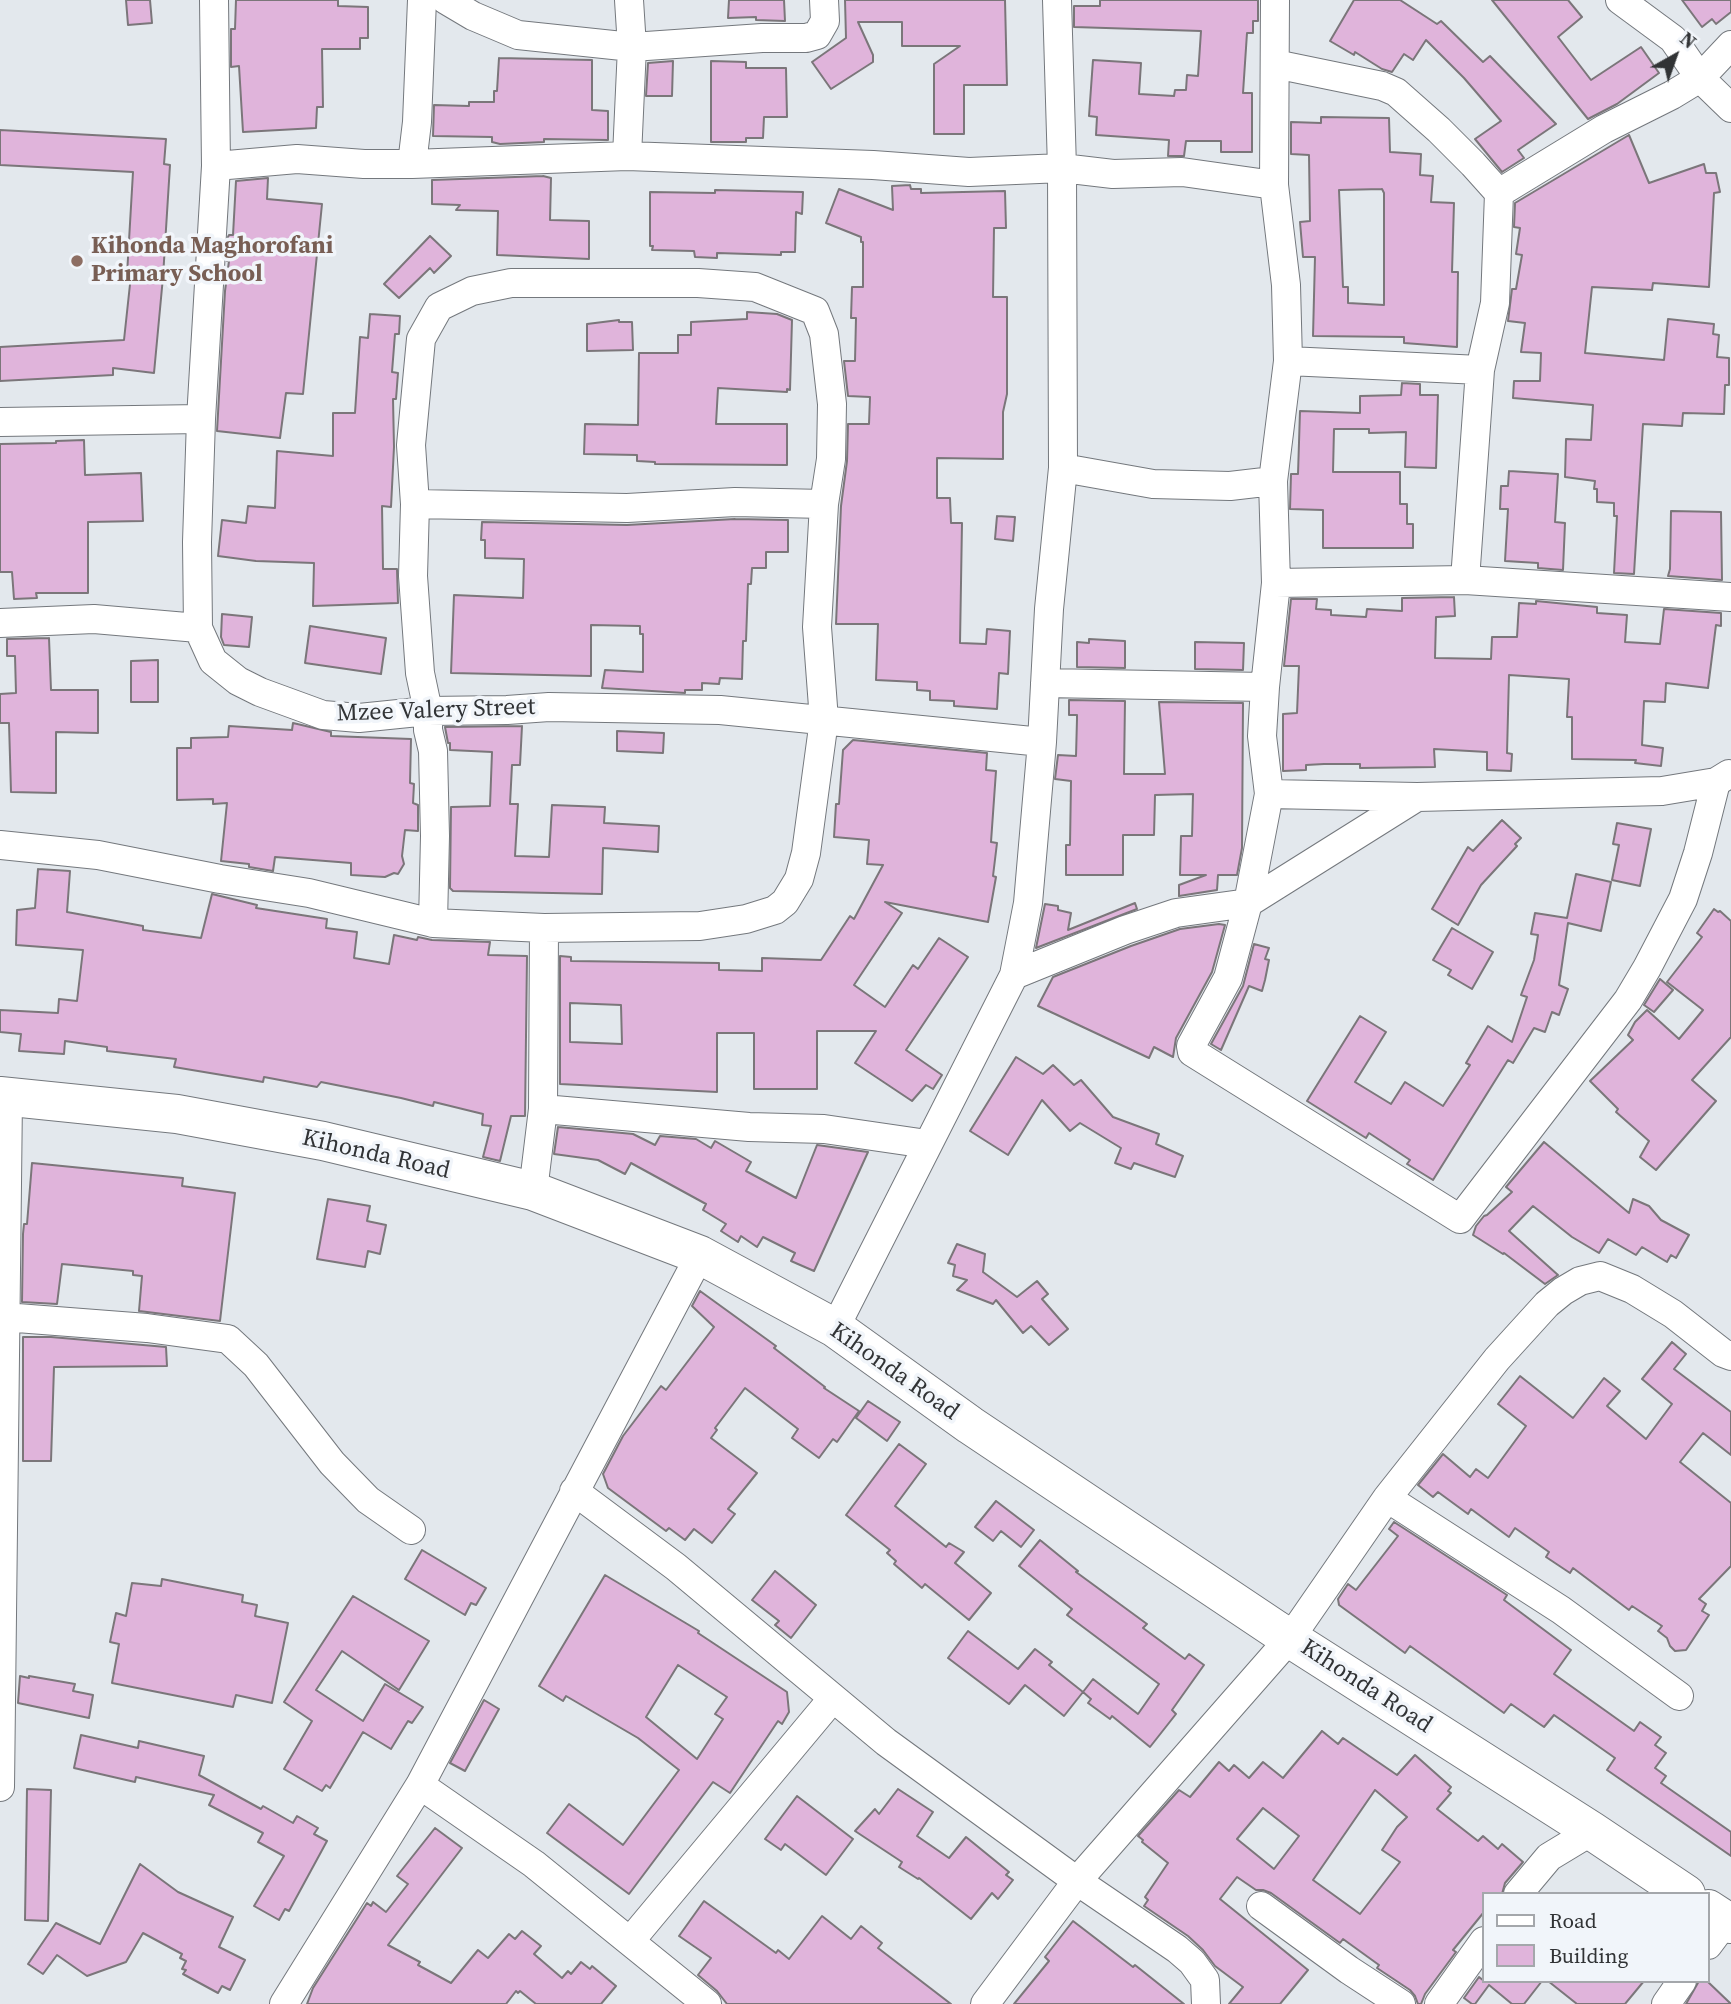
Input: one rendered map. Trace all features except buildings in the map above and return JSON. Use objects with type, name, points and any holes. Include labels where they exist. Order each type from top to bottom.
[{"type":"street","name":"Mzee Valery Street","points":[[214,0],[216,166],[201,419],[197,542],[198,628],[213,661],[238,681],[260,692],[323,715],[359,718],[428,711],[620,707],[720,710],[1042,742]]},
{"type":"street","points":[[412,164],[422,0]]},
{"type":"street","points":[[446,0],[473,16],[518,35],[632,47],[762,38],[806,38],[817,35],[825,21],[824,0]]},
{"type":"street","points":[[627,156],[632,47],[629,0]]},
{"type":"street","points":[[835,1328],[1014,975],[1028,903],[1042,742],[1049,609],[1063,468],[1062,168],[1056,0]]},
{"type":"street","points":[[1275,0],[1274,185],[1286,285],[1288,361],[1273,481],[1276,583],[1262,736],[1269,794],[1248,903],[1228,978],[1191,1046],[1192,1052],[1461,1219],[1628,1000],[1654,956],[1690,881],[1724,777]]},
{"type":"street","points":[[1620,0],[1673,39],[1700,78],[1731,108]]},
{"type":"street","points":[[1499,193],[1604,129],[1700,78],[1731,45]]},
{"type":"street","points":[[1275,64],[1382,86],[1396,92],[1457,147],[1499,193],[1495,303],[1480,370],[1465,580]]},
{"type":"street","points":[[216,166],[297,159],[412,164],[627,156],[873,165],[969,172],[1062,168],[1113,174],[1182,172],[1274,185]]},
{"type":"street","points":[[0,845],[98,855],[309,893],[433,923],[544,928],[700,926],[746,919],[775,910],[785,902],[799,879],[806,853],[824,720],[817,627],[824,504],[831,459],[832,404],[824,334],[815,311],[755,287],[623,282],[510,283],[472,291],[439,307],[421,339],[411,445],[415,504],[413,576],[420,673],[433,751],[433,923]]},
{"type":"street","points":[[1288,361],[1480,370]]},
{"type":"street","points":[[0,422],[201,419]]},
{"type":"street","points":[[1063,468],[1153,484],[1230,486],[1273,481]]},
{"type":"street","points":[[415,504],[627,508],[735,502],[824,504]]},
{"type":"street","points":[[1276,583],[1465,580],[1731,597]]},
{"type":"street","points":[[0,623],[94,619],[198,628]]},
{"type":"street","points":[[1045,683],[1265,687]]},
{"type":"street","points":[[1269,794],[1417,797],[1650,792],[1683,789],[1724,777]]},
{"type":"street","points":[[1014,975],[1125,930],[1176,913],[1248,903],[1417,797]]},
{"type":"street","points":[[533,1191],[543,1109],[544,928]]},
{"type":"street","points":[[0,1787],[4,1097]]},
{"type":"street","name":"Kihonda Road","points":[[4,1097],[177,1114],[323,1141],[533,1191],[700,1255],[835,1328],[970,1426],[1275,1629],[1683,1892]]},
{"type":"street","points":[[543,1109],[749,1127],[824,1129],[927,1144]]},
{"type":"street","points":[[284,2004],[420,1785],[700,1255]]},
{"type":"street","points":[[985,2004],[1077,1881],[1291,1637],[1387,1498],[1497,1359],[1547,1304],[1580,1281],[1600,1276],[1632,1289],[1673,1314],[1723,1353],[1731,1356]]},
{"type":"street","points":[[4,1317],[147,1328],[228,1339],[256,1365],[332,1463],[368,1500],[411,1531]]},
{"type":"street","points":[[574,1491],[676,1567],[886,1742],[1077,1881],[1177,1949],[1192,1962],[1205,1980],[1206,2004]]},
{"type":"street","points":[[1387,1498],[1561,1610],[1679,1696]]},
{"type":"street","points":[[631,1940],[833,1698]]},
{"type":"street","points":[[420,1785],[534,1864],[707,2004]]},
{"type":"street","points":[[1520,1892],[1549,1857],[1592,1831]]},
{"type":"street","points":[[1261,1906],[1401,2004]]},
{"type":"street","points":[[1439,2004],[1482,1944]]},
{"type":"street","points":[[1666,2004],[1681,1983]]},
{"type":"place","name":"Kihonda Maghorofani Primary School","points":[[77,261]]}]
